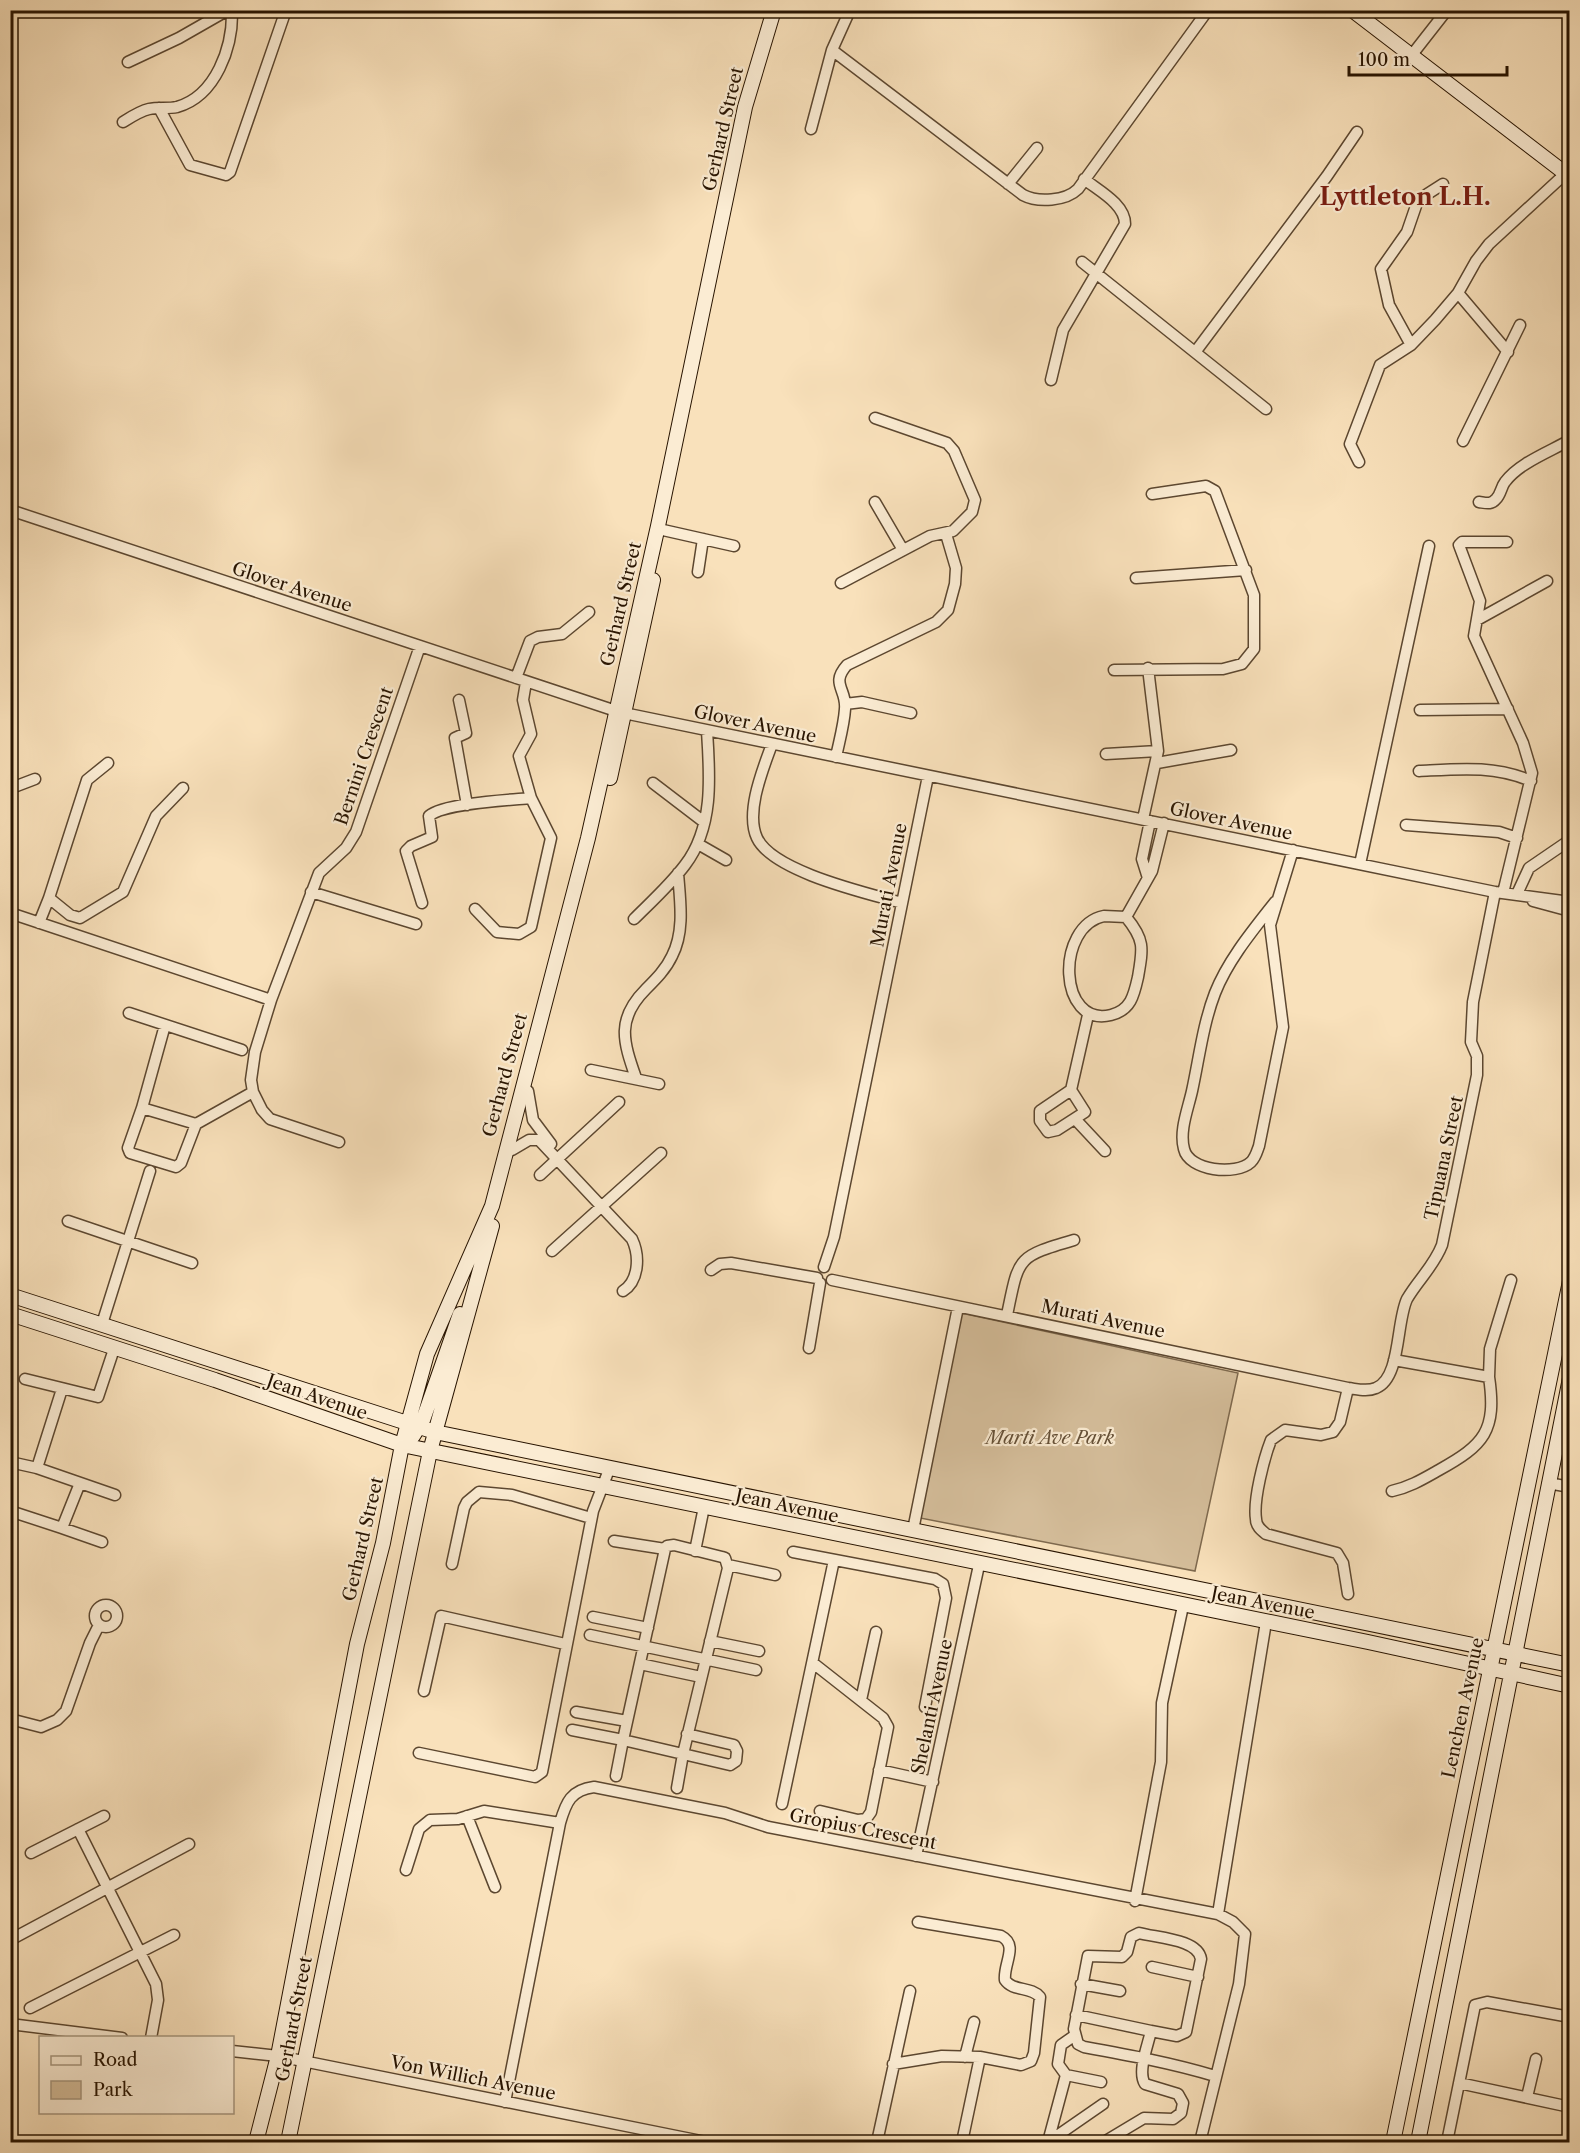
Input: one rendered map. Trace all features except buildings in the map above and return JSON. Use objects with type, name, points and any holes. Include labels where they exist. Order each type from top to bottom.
[{"type":"main road","name":"Gerhard Street","points":[[256,2142],[278,2056],[357,1644],[383,1543],[402,1445],[413,1427],[427,1354],[492,1206],[621,712],[745,107],[774,10]]},
{"type":"main road","name":"Gerhard Street","points":[[288,2142],[430,1451],[513,1150],[621,712],[663,530],[751,104],[780,10]]},
{"type":"main road","points":[[1352,10],[1567,175]]},
{"type":"main road","name":"Lenchen Avenue","points":[[1393,2142],[1569,1281]]},
{"type":"main road","points":[[413,1427],[457,1319],[475,1286]]},
{"type":"main road","name":"Jean Avenue","points":[[10,1295],[413,1427],[1569,1665]]},
{"type":"main road","name":"Jean Avenue","points":[[10,1314],[402,1445],[1569,1686]]},
{"type":"main road","points":[[73,1315],[87,1328],[189,1363],[196,1367],[198,1375]]},
{"type":"main road","name":"Lenchen Avenue","points":[[1418,2142],[1569,1378]]},
{"type":"main road","points":[[1301,1610],[1329,1625],[1330,1635]]},
{"type":"street","points":[[128,62],[230,10]]},
{"type":"street","points":[[123,122],[147,109],[178,106],[193,99],[212,81],[229,41],[230,10]]},
{"type":"street","points":[[159,108],[190,165],[226,175],[230,172],[286,10]]},
{"type":"street","points":[[811,129],[832,51],[850,10]]},
{"type":"street","points":[[832,51],[1008,184],[1029,198],[1047,199],[1069,196],[1078,189],[1208,10]]},
{"type":"street","points":[[1411,56],[1448,10]]},
{"type":"street","points":[[1196,351],[1327,176],[1357,132]]},
{"type":"street","points":[[1008,184],[1037,148]]},
{"type":"street","points":[[1359,462],[1350,444],[1377,372],[1386,361],[1411,345],[1458,293],[1476,261],[1490,244],[1567,175]]},
{"type":"street","points":[[1051,380],[1063,330],[1121,234],[1125,215],[1084,178]]},
{"type":"street","points":[[1411,345],[1389,305],[1381,268],[1391,250],[1407,232],[1418,200],[1443,184]]},
{"type":"street","points":[[1082,262],[1266,409]]},
{"type":"street","points":[[1458,293],[1508,352]]},
{"type":"street","points":[[1463,441],[1520,326]]},
{"type":"street","points":[[841,583],[930,536],[946,534],[959,527],[972,512],[975,500],[954,451],[943,440],[875,418]]},
{"type":"street","points":[[1479,502],[1489,504],[1495,501],[1504,483],[1513,475],[1528,463],[1569,440]]},
{"type":"street","points":[[1114,670],[1223,669],[1242,664],[1254,649],[1256,619],[1254,595],[1213,488],[1206,486],[1152,494]]},
{"type":"street","points":[[875,502],[903,550]]},
{"type":"street","name":"Glover Avenue","points":[[10,510],[621,712],[1360,864],[1507,893],[1569,902]]},
{"type":"street","points":[[663,530],[734,546]]},
{"type":"street","points":[[836,757],[845,704],[838,680],[840,673],[847,665],[936,622],[948,610],[955,584],[956,568],[946,534]]},
{"type":"street","points":[[698,572],[703,539]]},
{"type":"street","points":[[1507,542],[1459,544],[1480,602],[1474,636],[1528,757],[1531,781],[1516,838],[1507,893]]},
{"type":"street","points":[[1360,864],[1429,546]]},
{"type":"street","points":[[1136,578],[1246,570]]},
{"type":"street","points":[[1478,620],[1547,581]]},
{"type":"street","points":[[475,909],[497,932],[519,934],[531,927],[550,838],[549,830],[531,798],[519,756],[531,734],[521,680],[530,641],[538,637],[562,634],[589,612]]},
{"type":"street","name":"Bernini Crescent","points":[[339,1142],[270,1119],[262,1110],[254,1092],[252,1068],[271,1000],[311,892],[319,873],[346,848],[356,832],[420,646]]},
{"type":"street","points":[[1148,668],[1158,751],[1142,859],[1148,878]]},
{"type":"street","points":[[459,700],[466,733],[455,738],[466,805]]},
{"type":"street","points":[[845,704],[862,702],[910,713]]},
{"type":"street","points":[[1420,710],[1508,709]]},
{"type":"street","points":[[634,919],[678,873],[698,844],[704,822],[710,774],[707,731]]},
{"type":"street","points":[[772,744],[753,809],[757,838],[775,858],[817,878],[902,903]]},
{"type":"street","points":[[1157,763],[1232,750]]},
{"type":"street","points":[[1106,753],[1158,751]]},
{"type":"street","points":[[39,923],[87,780],[108,762]]},
{"type":"street","points":[[1419,771],[1487,769],[1511,772],[1531,781]]},
{"type":"street","name":"Murati Avenue","points":[[928,776],[831,1248],[823,1276],[958,1307],[1007,1315],[1348,1388]]},
{"type":"street","points":[[10,791],[34,779]]},
{"type":"street","points":[[653,783],[704,822]]},
{"type":"street","points":[[49,898],[70,915],[80,918],[123,892],[156,816],[183,788]]},
{"type":"street","points":[[422,903],[406,851],[411,846],[432,837],[429,821],[433,812],[466,805],[531,798]]},
{"type":"street","points":[[1126,917],[1144,890],[1156,862],[1164,823]]},
{"type":"street","points":[[1406,825],[1490,831],[1516,838]]},
{"type":"street","points":[[1507,893],[1529,868],[1569,842]]},
{"type":"street","points":[[698,844],[726,860]]},
{"type":"street","points":[[1275,902],[1246,940],[1214,995],[1182,1134],[1188,1158],[1193,1162],[1217,1169],[1231,1170],[1246,1165],[1252,1161],[1259,1146],[1283,1027],[1269,932],[1275,902],[1293,850]]},
{"type":"street","points":[[636,1078],[625,1046],[625,1024],[636,999],[665,969],[674,954],[680,916],[678,873]]},
{"type":"street","points":[[311,892],[416,924]]},
{"type":"street","name":"Glover Avenue","points":[[1507,893],[1569,911]]},
{"type":"street","name":"Tipuana Street","points":[[1348,1388],[1368,1390],[1377,1388],[1389,1376],[1404,1307],[1433,1265],[1445,1234],[1477,1075],[1477,1056],[1471,1042],[1473,1002],[1507,893]]},
{"type":"street","points":[[10,914],[271,1000]]},
{"type":"street","points":[[1104,916],[1126,917],[1143,943],[1132,1000],[1127,1007],[1111,1015],[1088,1015],[1080,1007],[1069,980],[1075,940],[1091,919],[1104,916]]},
{"type":"street","points":[[129,1013],[242,1050]]},
{"type":"street","points":[[1071,1090],[1085,1112],[1076,1120],[1048,1132],[1039,1117],[1044,1107],[1071,1090],[1088,1015]]},
{"type":"street","points":[[165,1024],[142,1108],[128,1148],[130,1153],[172,1167],[181,1163],[195,1125],[254,1092]]},
{"type":"street","points":[[591,1070],[659,1084]]},
{"type":"street","points":[[528,1090],[530,1113],[540,1137],[632,1239],[636,1248],[634,1282],[623,1291]]},
{"type":"street","points":[[540,1175],[560,1160],[619,1102]]},
{"type":"street","points":[[142,1108],[195,1125]]},
{"type":"street","points":[[1076,1120],[1105,1151]]},
{"type":"street","points":[[513,1150],[529,1140],[540,1137]]},
{"type":"street","points":[[552,1251],[661,1153]]},
{"type":"street","points":[[102,1324],[130,1242],[150,1171]]},
{"type":"street","points":[[68,1221],[192,1263]]},
{"type":"street","points":[[1007,1315],[1016,1271],[1022,1262],[1048,1248],[1074,1240]]},
{"type":"street","points":[[711,1270],[720,1264],[731,1263],[823,1276],[809,1348]]},
{"type":"street","points":[[1392,1491],[1411,1485],[1453,1463],[1483,1439],[1492,1410],[1489,1377],[1490,1349],[1511,1280]]},
{"type":"street","points":[[913,1530],[958,1307]]},
{"type":"street","points":[[26,1379],[98,1397],[114,1349]]},
{"type":"street","points":[[1394,1360],[1489,1377]]},
{"type":"street","points":[[1348,1388],[1340,1422],[1333,1432],[1321,1435],[1285,1430],[1274,1436],[1268,1447],[1256,1503],[1257,1526],[1266,1534],[1337,1553],[1343,1563],[1348,1594]]},
{"type":"street","points":[[37,1468],[62,1389]]},
{"type":"street","points":[[10,1462],[37,1468],[115,1495]]},
{"type":"street","points":[[419,1753],[538,1776],[543,1769],[565,1644],[591,1518],[610,1467]]},
{"type":"street","points":[[62,1528],[80,1483]]},
{"type":"street","points":[[1548,1483],[1569,1487]]},
{"type":"street","points":[[452,1564],[467,1502],[479,1492],[512,1495],[591,1518]]},
{"type":"street","points":[[695,1551],[704,1507]]},
{"type":"street","points":[[10,1511],[102,1542]]},
{"type":"street","points":[[614,1541],[665,1549],[671,1545],[724,1557],[728,1565],[687,1734],[677,1788]]},
{"type":"street","points":[[616,1776],[665,1549]]},
{"type":"street","points":[[793,1552],[935,1579],[943,1584],[946,1598],[925,1707]]},
{"type":"street","points":[[782,1803],[834,1560]]},
{"type":"street","name":"Shelanti Avenue","points":[[916,1856],[979,1564]]},
{"type":"street","points":[[728,1565],[775,1575]]},
{"type":"street","points":[[1135,1900],[1161,1762],[1162,1703],[1183,1606]]},
{"type":"street","points":[[424,1691],[441,1616],[565,1644]]},
{"type":"street","points":[[593,1617],[648,1628]]},
{"type":"street","points":[[1218,1914],[1266,1622]]},
{"type":"street","points":[[10,1719],[41,1727],[66,1711],[90,1643],[99,1625]]},
{"type":"street","points":[[861,1700],[876,1632]]},
{"type":"street","points":[[590,1635],[756,1670]]},
{"type":"street","points":[[710,1641],[759,1651]]},
{"type":"street","points":[[640,1664],[701,1677]]},
{"type":"street","points":[[813,1664],[861,1700],[888,1725],[871,1812],[866,1819],[858,1820],[820,1811]]},
{"type":"street","points":[[576,1712],[627,1721]]},
{"type":"street","points":[[572,1730],[730,1765],[736,1761],[738,1751],[734,1745],[687,1734]]},
{"type":"street","points":[[879,1770],[933,1782]]},
{"type":"street","name":"Gropius Crescent","points":[[506,2102],[560,1823],[570,1796],[583,1788],[594,1787],[725,1813],[768,1827],[1135,1900],[1218,1914],[1238,1925],[1245,1935],[1239,1984],[1200,2142]]},
{"type":"street","points":[[406,1870],[419,1829],[429,1820],[467,1816],[484,1811],[560,1823]]},
{"type":"street","points":[[31,1853],[104,1816]]},
{"type":"street","points":[[467,1816],[495,1887]]},
{"type":"street","points":[[78,1829],[157,1989],[151,2036]]},
{"type":"street","points":[[10,1940],[108,1890],[189,1844]]},
{"type":"street","points":[[893,2064],[929,2057],[980,2057],[1021,2065],[1031,2061],[1040,1997],[1033,1991],[1006,1983],[1004,1973],[1011,1947],[1003,1937],[918,1922]]},
{"type":"street","points":[[1076,2015],[1177,2036],[1186,2032],[1201,1959],[1200,1953],[1193,1946],[1139,1933],[1131,1937],[1127,1952],[1122,1957],[1088,1956],[1081,1984],[1076,2015],[1074,2036],[1078,2044],[1084,2047],[1215,2076]]},
{"type":"street","points":[[30,2008],[174,1935]]},
{"type":"street","points":[[1152,1967],[1198,1977]]},
{"type":"street","points":[[1081,1984],[1120,1991]]},
{"type":"street","points":[[877,2142],[910,1991]]},
{"type":"street","points":[[1447,2142],[1472,2011],[1478,2002],[1487,2001],[1569,2017]]},
{"type":"street","points":[[965,2057],[974,2022]]},
{"type":"street","points":[[10,2024],[113,2036]]},
{"type":"street","points":[[1104,2142],[1144,2118],[1173,2119],[1180,2113],[1183,2103],[1178,2094],[1145,2084],[1142,2080],[1151,2031]]},
{"type":"street","points":[[1074,2036],[1060,2045],[1058,2064],[1066,2075],[1101,2082]]},
{"type":"street","name":"Von Willich Avenue","points":[[234,2051],[278,2056],[706,2142]]},
{"type":"street","points":[[962,2142],[980,2057]]},
{"type":"street","points":[[1527,2097],[1536,2059]]},
{"type":"street","points":[[1049,2141],[1066,2075]]},
{"type":"street","points":[[1459,2083],[1569,2107]]},
{"type":"street","points":[[1049,2141],[1103,2104]]},
{"type":"green space","name":"Marti Ave Park","points":[[961,1313],[1238,1373],[1195,1571],[920,1518]]},
{"type":"district","name":"Lyttleton L.H.","points":[[1405,197]]}]
